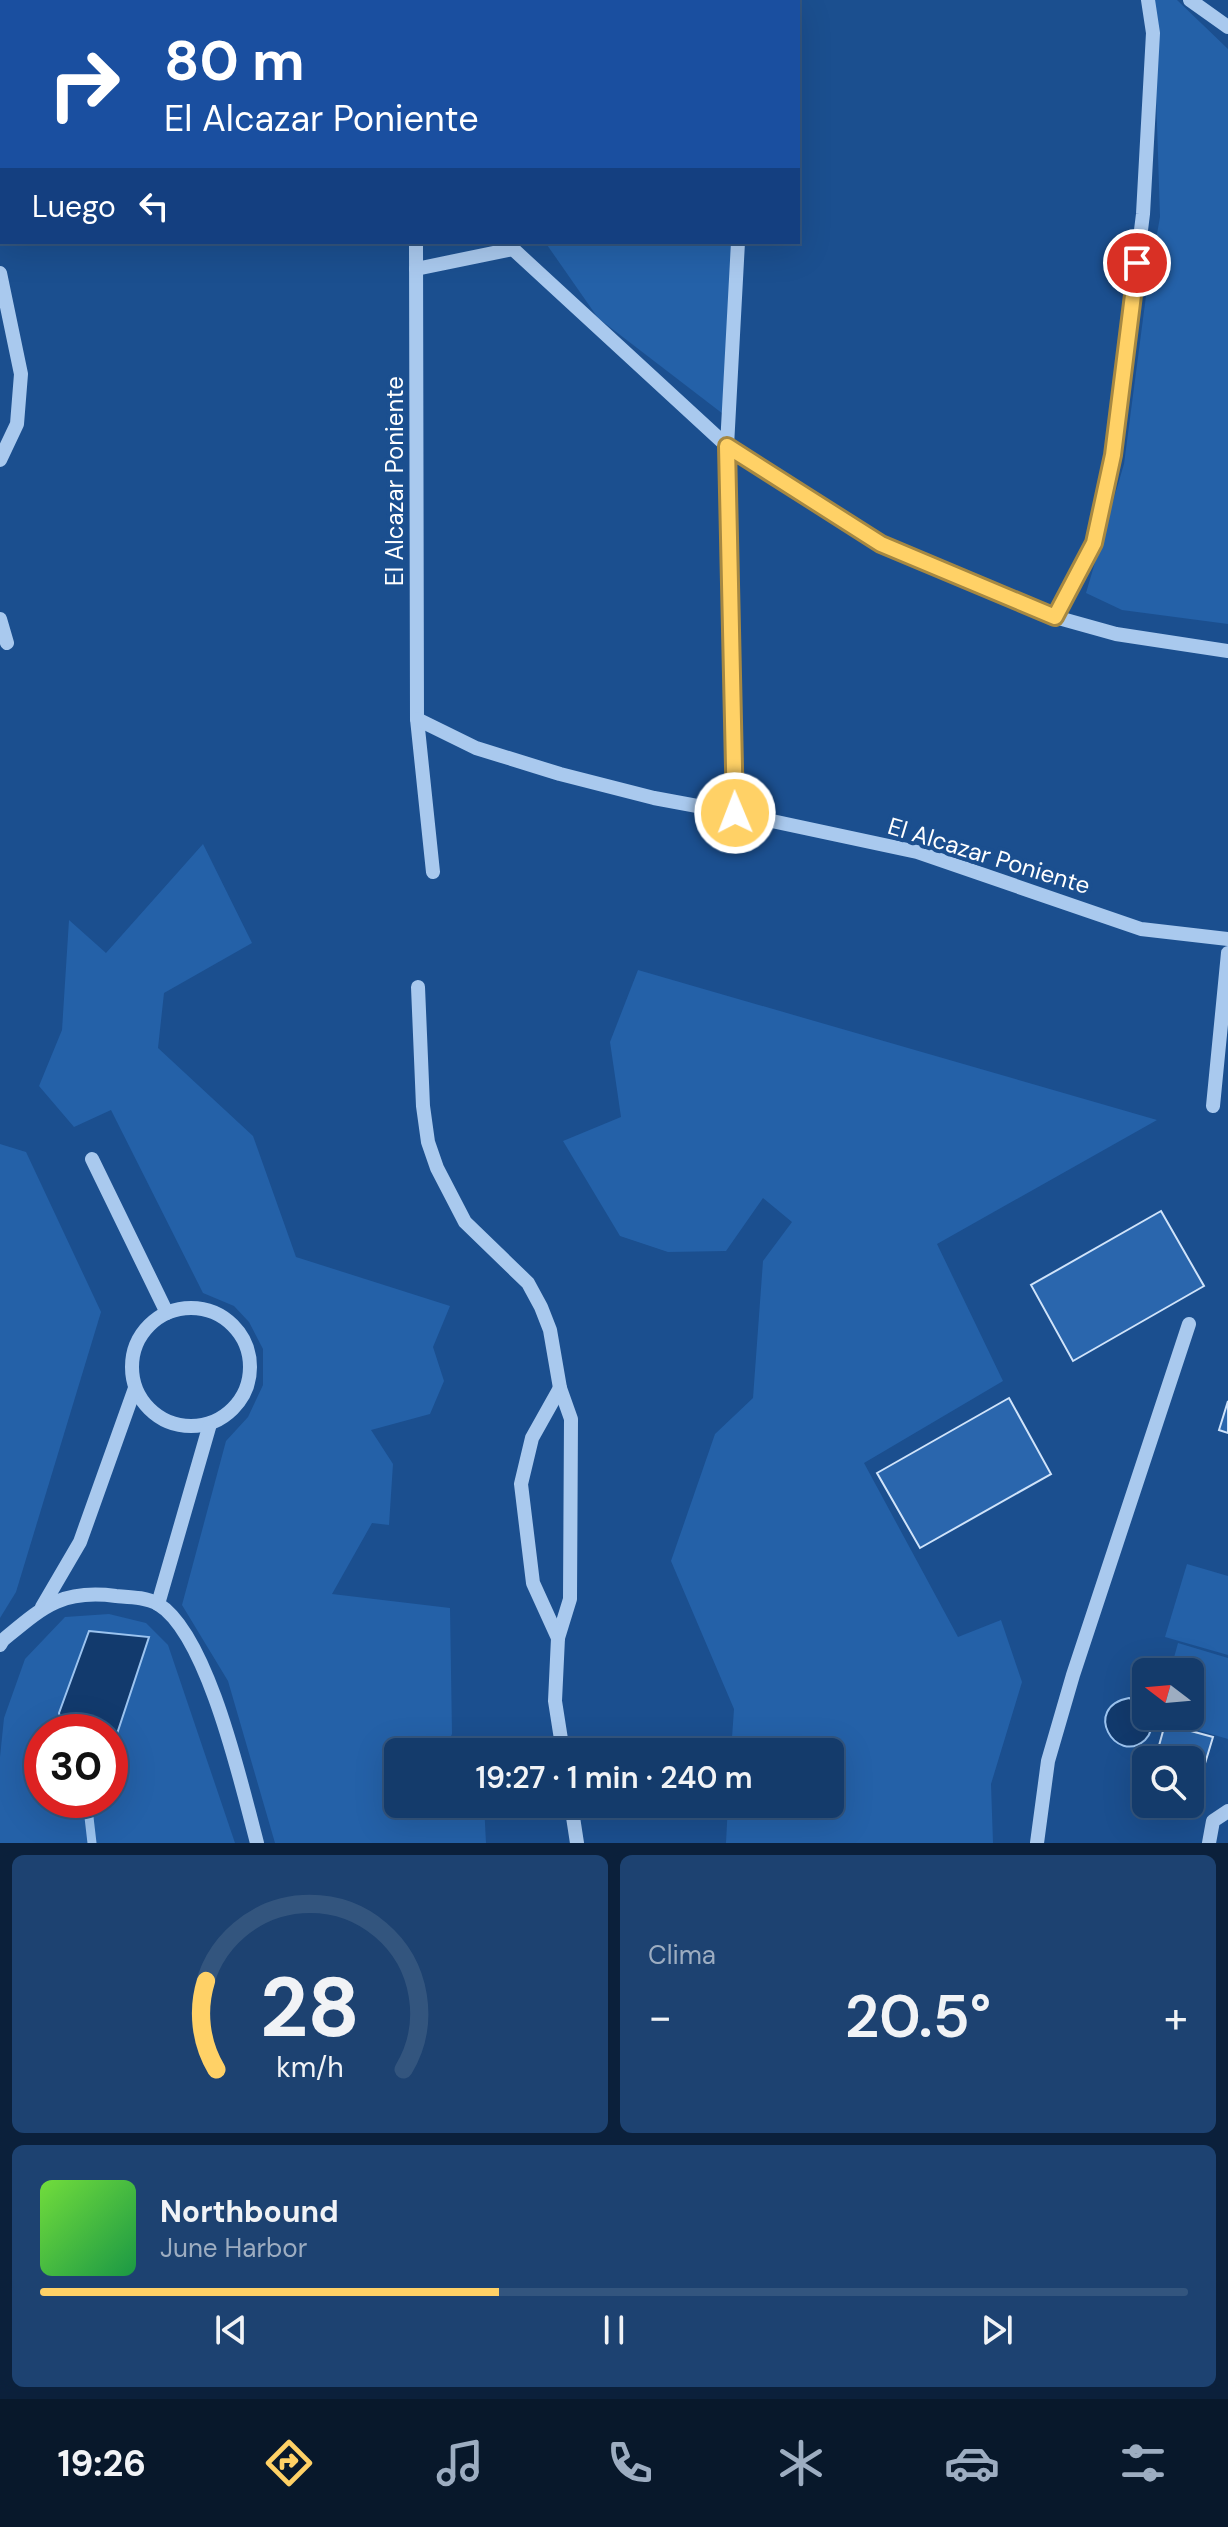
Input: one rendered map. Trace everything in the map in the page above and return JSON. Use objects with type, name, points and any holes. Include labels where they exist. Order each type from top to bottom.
[{"type":"street","points":[[1055,617],[1094,543],[1113,455],[1143,214],[1153,33],[1148,0]]},
{"type":"street","points":[[1190,0],[1228,27]]},
{"type":"street","name":"El Alcazar Poniente","points":[[416,244],[417,719],[433,872]]},
{"type":"street","points":[[735,813],[727,446],[738,244]]},
{"type":"street","points":[[416,269],[511,246],[727,446],[881,544],[1055,617],[1116,634],[1228,651]]},
{"type":"street","points":[[0,273],[21,374],[17,424],[0,460]]},
{"type":"street","points":[[0,619],[7,643]]},
{"type":"street","name":"El Alcazar Poniente","points":[[417,719],[476,748],[560,774],[654,798],[917,852],[1141,929],[1228,939]]},
{"type":"street","points":[[1213,1106],[1228,953]]},
{"type":"street","points":[[418,987],[423,1106],[428,1142],[437,1168],[465,1222],[528,1283],[541,1307],[550,1330],[560,1388],[571,1419],[570,1599],[558,1638],[555,1701],[561,1738]]},
{"type":"street","points":[[92,1159],[167,1313]]},
{"type":"street","points":[[193,1307],[220,1314],[240,1333],[250,1358],[248,1385],[234,1409],[210,1424],[188,1427],[166,1421],[147,1408],[135,1388],[131,1367],[135,1347],[145,1329],[167,1313],[193,1307]]},
{"type":"street","points":[[1037,1843],[1048,1761],[1073,1675],[1189,1324]]},
{"type":"street","points":[[40,1609],[80,1542],[135,1388]]},
{"type":"street","points":[[558,1638],[533,1583],[521,1484],[532,1438],[560,1388]]},
{"type":"street","points":[[158,1604],[210,1424]]},
{"type":"street","points":[[0,1645],[40,1609],[66,1596],[93,1593],[158,1604],[178,1623],[198,1656],[216,1699],[257,1843]]},
{"type":"street","points":[[1209,1843],[1213,1821],[1228,1811]]},
{"type":"street","points":[[573,1818],[577,1843]]},
{"type":"shaded area","points":[[1153,0],[1177,0],[1228,49],[1228,624],[1122,610],[1086,593],[1124,464],[1146,296],[1160,217]]},
{"type":"shaded area","points":[[546,244],[733,244],[727,417],[598,318]]},
{"type":"shaded area","points":[[203,844],[252,943],[164,993],[158,1048],[253,1136],[296,1257],[450,1306],[433,1347],[444,1381],[430,1414],[371,1430],[393,1464],[389,1525],[372,1523],[332,1594],[450,1608],[452,1734],[450,1738],[384,1738],[384,1818],[485,1818],[486,1843],[275,1843],[228,1681],[182,1605],[226,1441],[248,1417],[263,1385],[263,1349],[249,1322],[234,1306],[203,1293],[111,1110],[74,1127],[39,1086],[62,1030],[69,920],[106,953]]},
{"type":"shaded area","points":[[638,970],[1157,1120],[937,1244],[1003,1381],[864,1463],[958,1637],[1001,1620],[1022,1682],[991,1784],[993,1843],[726,1843],[727,1818],[844,1818],[844,1738],[732,1738],[734,1709],[671,1561],[715,1434],[753,1398],[763,1261],[792,1222],[763,1198],[726,1251],[668,1252],[620,1236],[563,1141],[621,1117],[610,1042]]},
{"type":"shaded area","points":[[0,1144],[26,1152],[101,1312],[16,1592],[0,1618]]},
{"type":"shaded area","points":[[1187,1564],[1228,1576],[1228,1655],[1165,1637]]},
{"type":"shaded area","points":[[109,1614],[146,1623],[168,1645],[235,1843],[0,1843],[0,1757],[4,1718],[25,1659],[65,1617]]},
{"type":"shaded area","points":[[89,1631],[149,1637],[124,1714],[59,1713]]},
{"type":"shaded area","points":[[1178,1643],[1228,1658],[1228,1739],[1197,1730],[1204,1730],[1204,1658],[1174,1658]]},
{"type":"shaded area","points":[[1132,1699],[1132,1730],[1151,1730],[1145,1740],[1134,1746],[1124,1746],[1115,1741],[1105,1722],[1107,1712],[1115,1703]]},
{"type":"building","points":[[1161,1211],[1204,1286],[1073,1361],[1031,1285]]},
{"type":"building","points":[[1009,1398],[1051,1474],[920,1548],[877,1473]]},
{"type":"building","points":[[1228,1401],[1228,1433],[1219,1430]]},
{"type":"building","points":[[1163,1730],[1187,1730],[1213,1737],[1204,1767],[1204,1746],[1159,1746]]},
{"type":"waterway","points":[[89,1818],[92,1843]]},
{"type":"route","points":[[735,813],[727,446],[881,544],[1055,617],[1094,543],[1113,455],[1137,263]]}]
